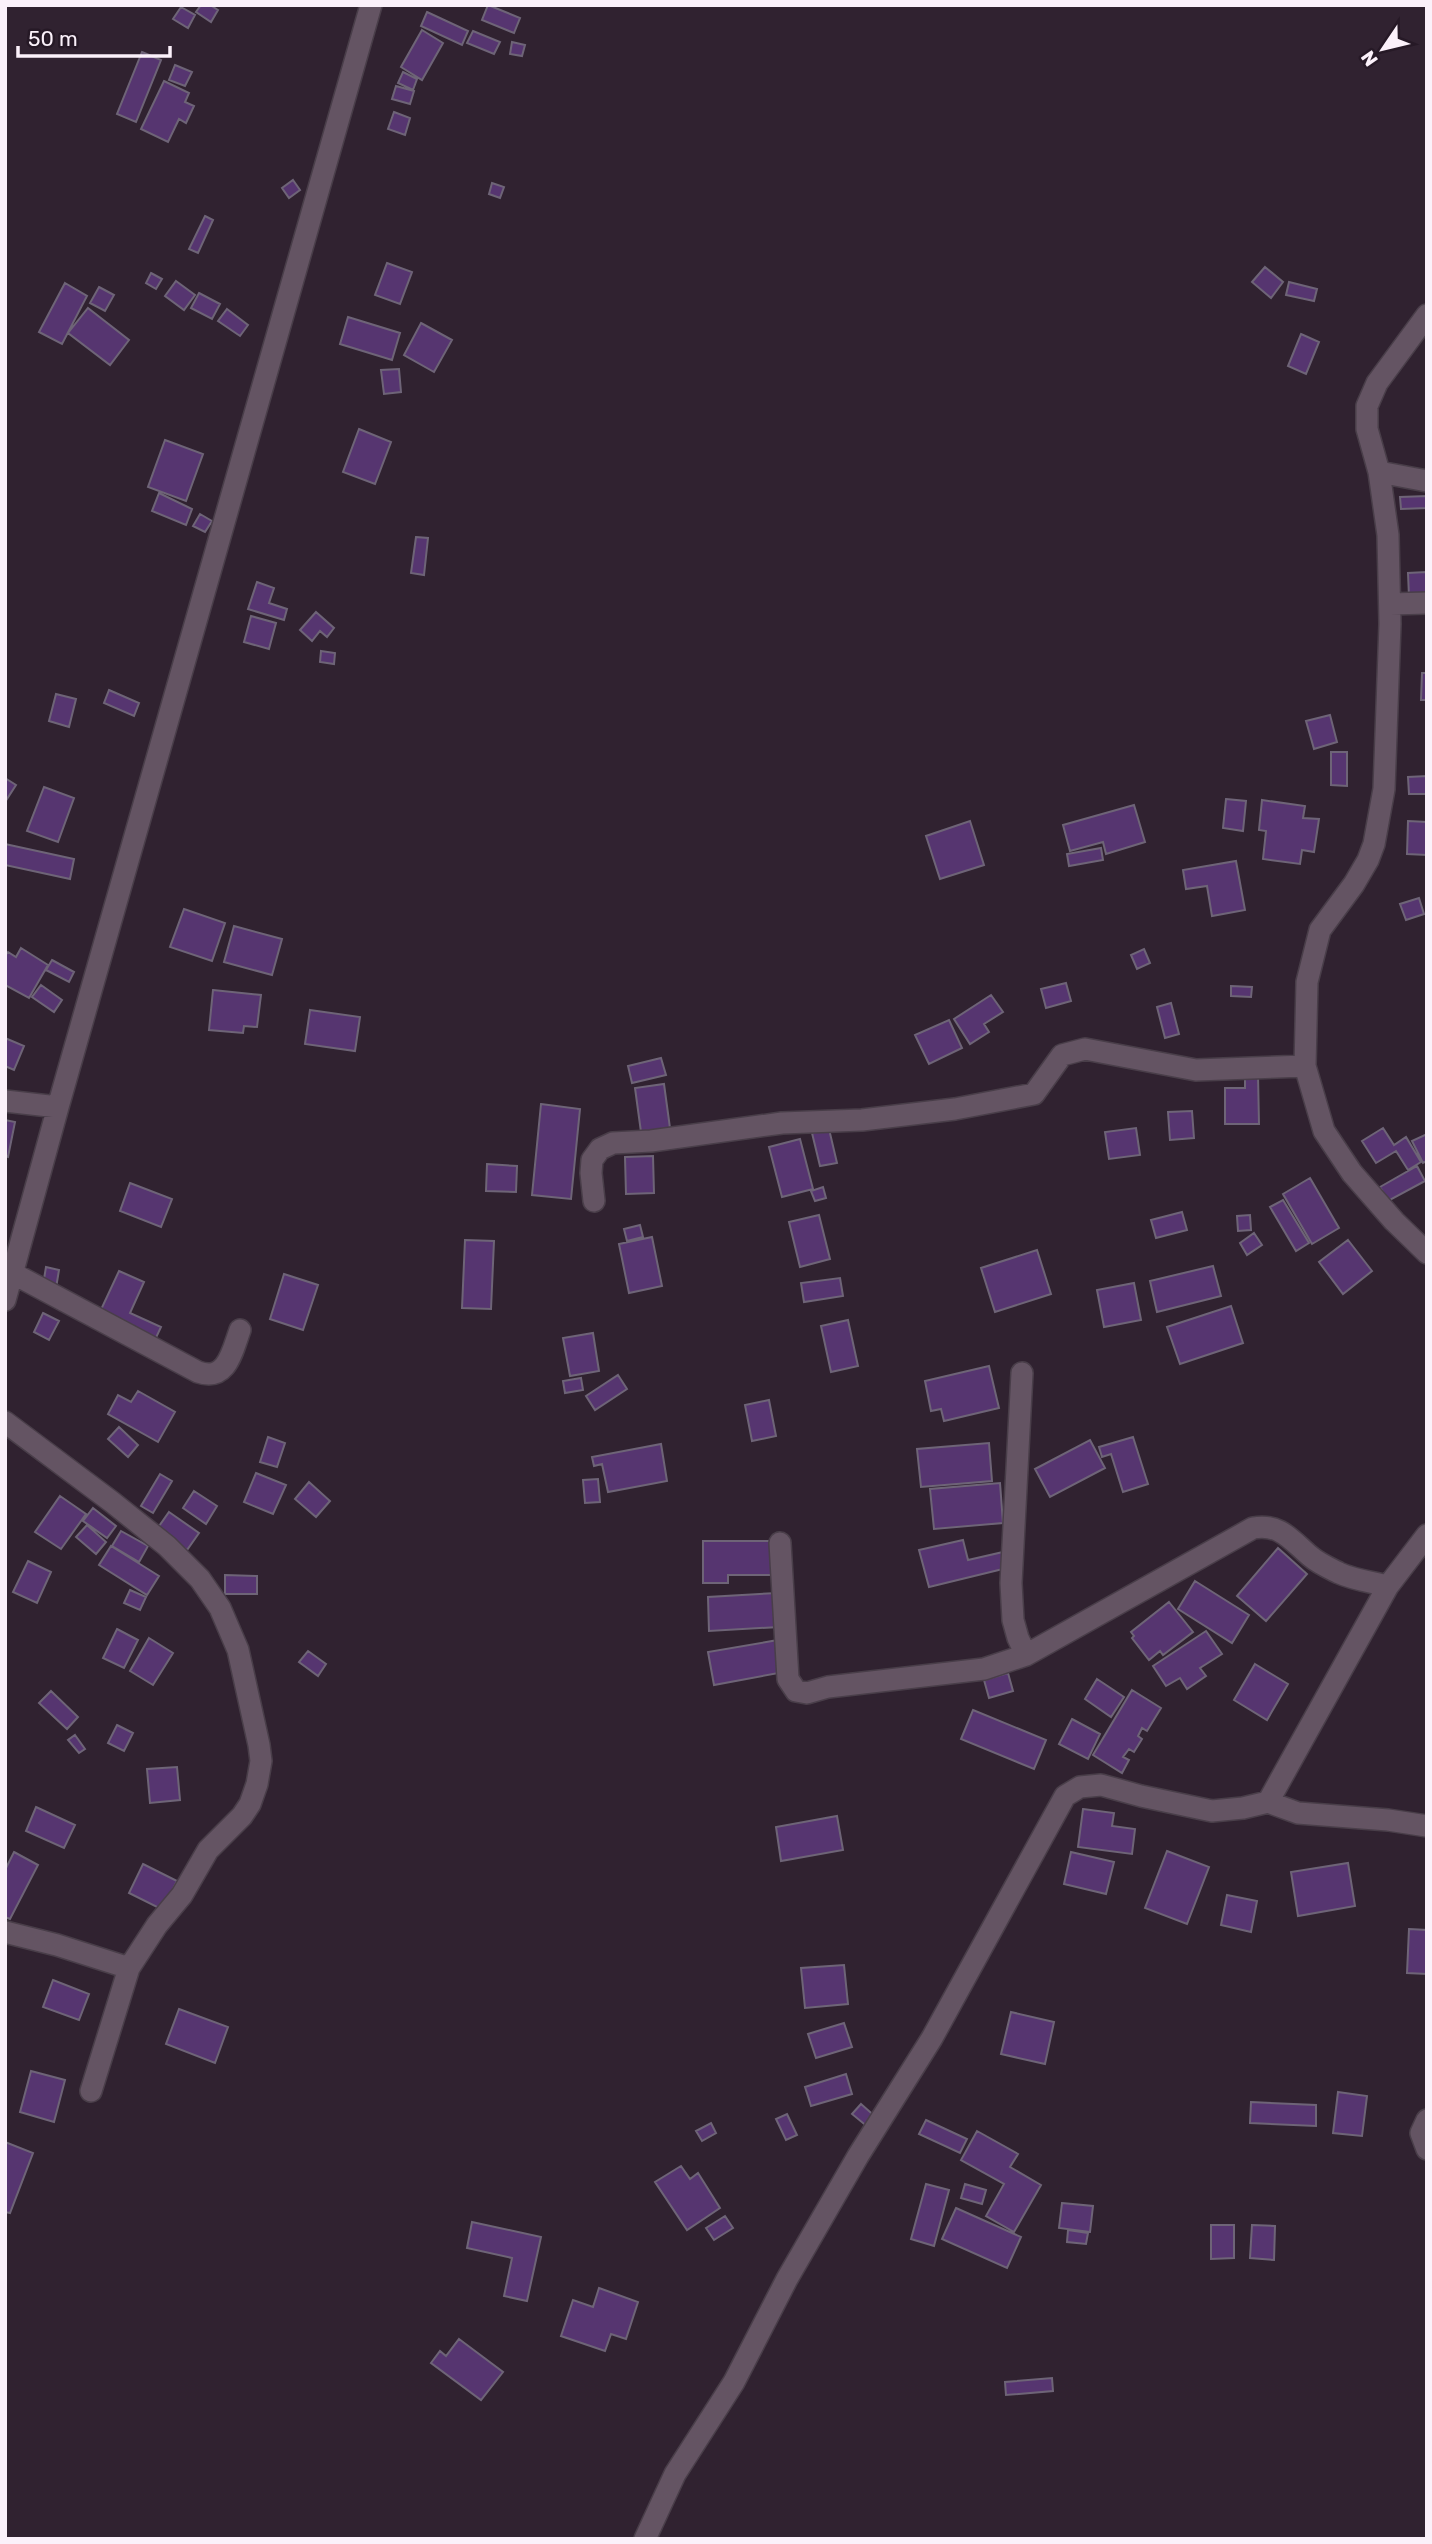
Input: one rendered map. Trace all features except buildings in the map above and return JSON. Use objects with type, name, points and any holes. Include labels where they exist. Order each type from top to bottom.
[{"type":"street","points":[[5,1300],[372,5]]},
{"type":"street","points":[[1427,315],[1377,383],[1367,406],[1367,429],[1380,472],[1388,535],[1390,604],[1384,789],[1374,844],[1368,860],[1320,930],[1307,982],[1305,1066],[1324,1131],[1352,1173],[1394,1221],[1427,1253]]},
{"type":"street","points":[[1380,472],[1427,481]]},
{"type":"street","points":[[1390,604],[1427,603]]},
{"type":"street","points":[[594,1201],[592,1160],[600,1149],[614,1143],[652,1141],[782,1124],[862,1120],[955,1109],[1034,1094],[1062,1055],[1085,1049],[1196,1070],[1305,1066]]},
{"type":"street","points":[[5,1101],[58,1107]]},
{"type":"street","points":[[14,1274],[208,1376],[219,1372],[229,1360],[240,1330]]},
{"type":"street","points":[[1022,1373],[1011,1583],[1013,1620],[1027,1655]]},
{"type":"street","points":[[5,1422],[49,1453],[167,1546],[200,1579],[220,1608],[238,1650],[259,1745],[261,1761],[257,1784],[246,1810],[208,1850],[182,1895],[157,1925],[129,1968],[91,2091]]},
{"type":"street","points":[[780,1543],[788,1679],[796,1691],[807,1693],[884,1679],[984,1669],[1027,1655],[1253,1528],[1275,1528],[1286,1534],[1312,1558],[1328,1567],[1342,1574],[1388,1586]]},
{"type":"street","points":[[1268,1802],[1388,1586],[1427,1535]]},
{"type":"street","points":[[645,2539],[676,2474],[734,2382],[788,2279],[858,2156],[932,2038],[1065,1796],[1080,1787],[1101,1785],[1212,1811],[1268,1802],[1298,1813],[1427,1826]]},
{"type":"street","points":[[5,1932],[129,1968]]},
{"type":"street","points":[[1427,2120],[1421,2133],[1427,2149]]}]
